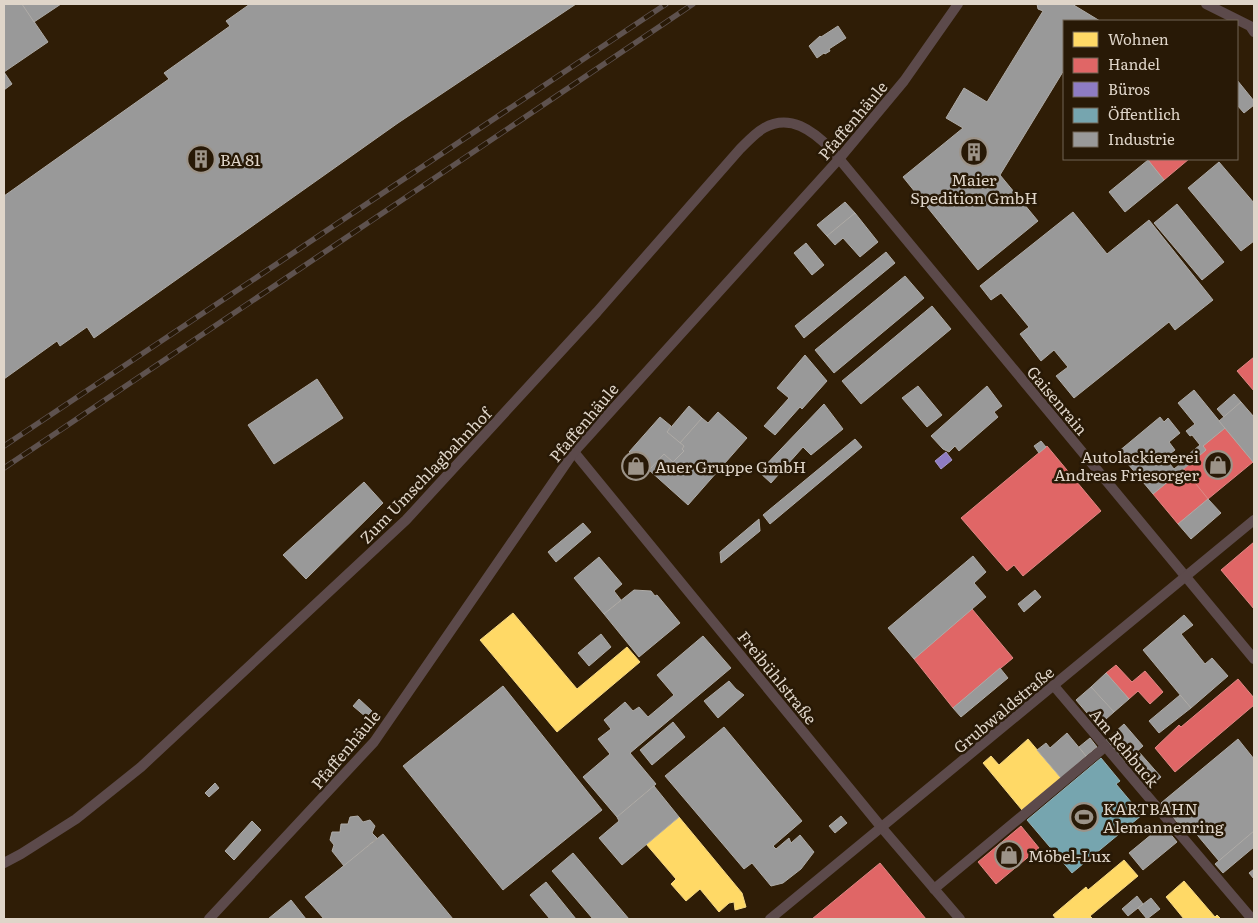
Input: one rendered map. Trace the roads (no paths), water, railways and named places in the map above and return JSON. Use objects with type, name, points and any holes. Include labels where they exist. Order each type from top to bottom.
[{"type":"street","name":"Pfaffenhäule","points":[[210,919],[374,742],[574,452],[839,159],[904,81],[958,4]]},
{"type":"street","points":[[1206,4],[1253,27]]},
{"type":"street","name":"Zum Umschlagbahnhof","points":[[4,863],[76,819],[141,767],[406,520],[591,319],[740,149],[763,128],[780,122],[803,126],[816,134],[839,159]]},
{"type":"street","name":"Gaisenrain","points":[[839,159],[1254,659]]},
{"type":"street","name":"Freibühlstraße","points":[[574,452],[882,828],[960,919]]},
{"type":"street","name":"Grubwaldstraße","points":[[770,919],[1254,520]]},
{"type":"street","name":"Am Rehbuck","points":[[1054,686],[1252,919]]},
{"type":"street","points":[[934,889],[1104,747]]},
{"type":"railway","points":[[4,446],[666,4]]},
{"type":"railway","points":[[4,468],[693,4]]},
{"type":"place","name":"Maier Spedition GmbH","points":[[974,152]]},
{"type":"place","name":"BA 81","points":[[201,159]]},
{"type":"place","name":"Autolackiererei Andreas Friesorger","points":[[1218,465]]},
{"type":"place","name":"Auer Gruppe GmbH","points":[[636,466]]},
{"type":"place","name":"KARTBAHN Alemannenring","points":[[1084,817]]},
{"type":"place","name":"Möbel-Lux","points":[[1009,855]]}]
